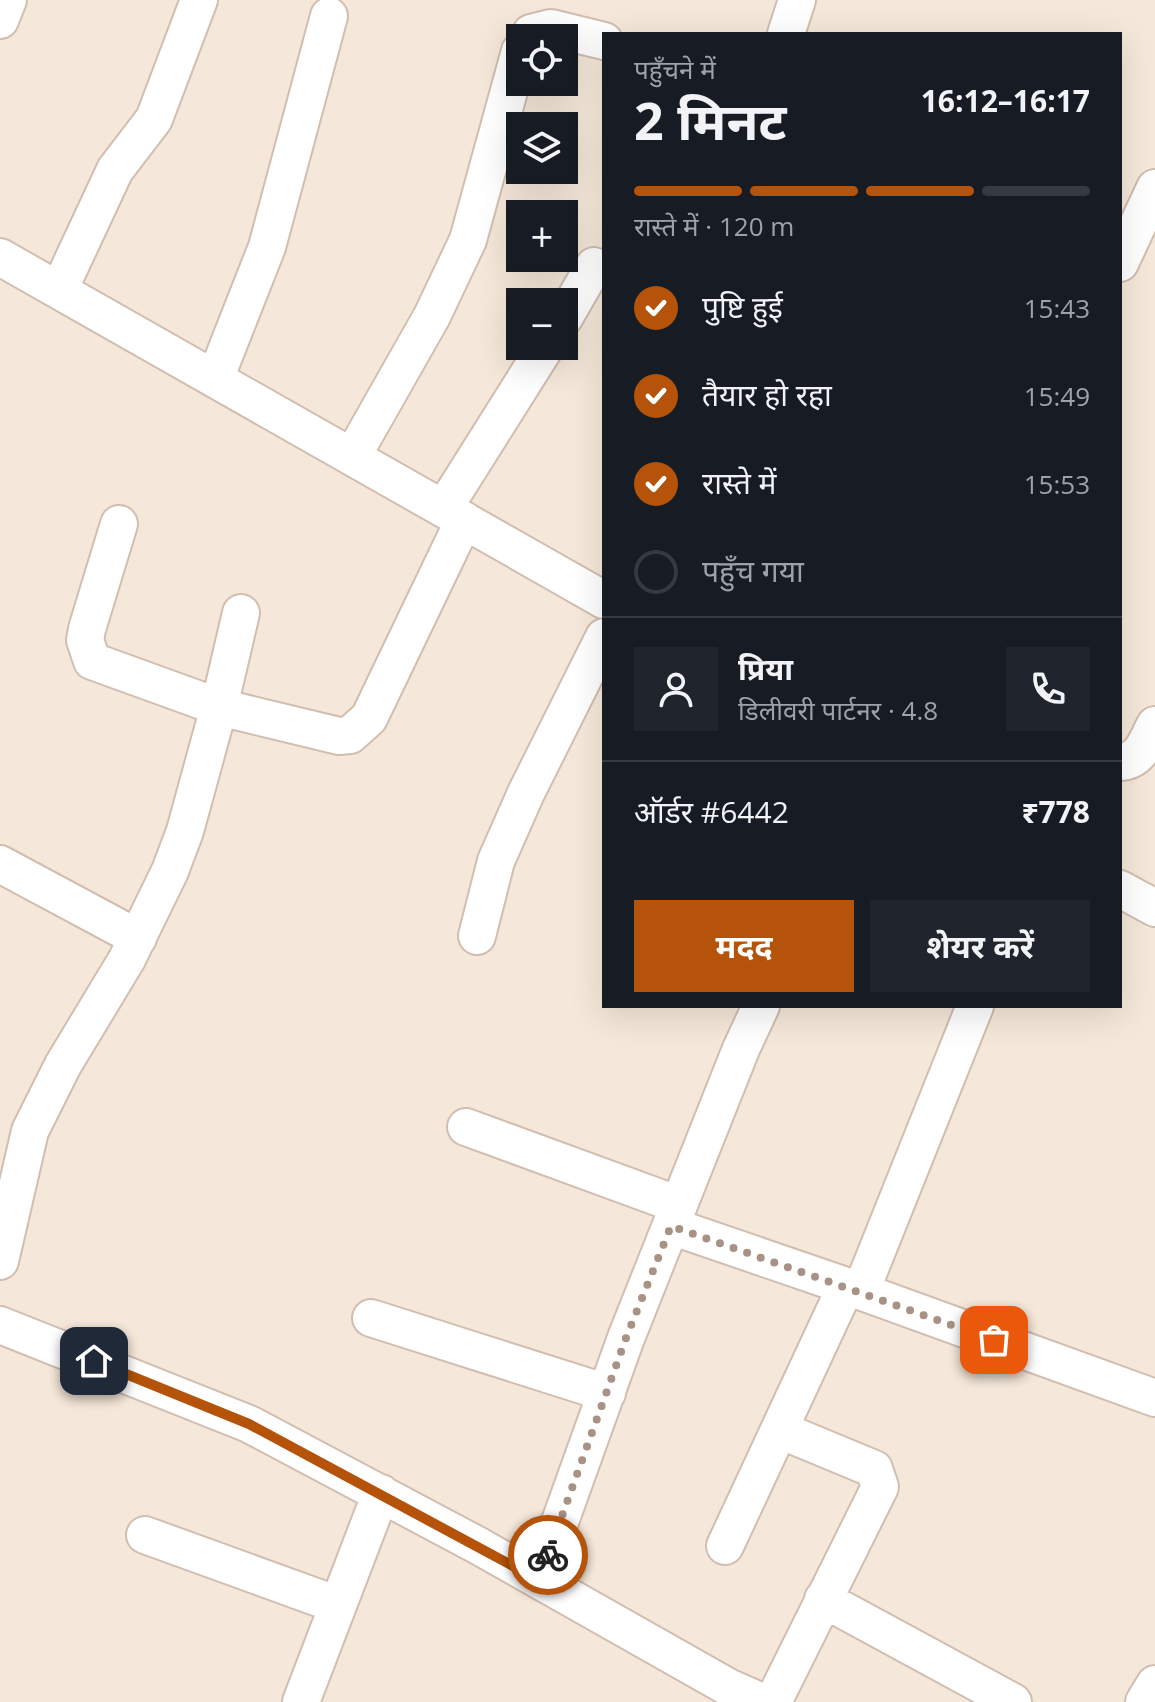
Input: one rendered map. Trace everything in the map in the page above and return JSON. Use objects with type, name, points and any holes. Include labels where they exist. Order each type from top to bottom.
[{"type":"street","points":[[0,20],[8,0]]},
{"type":"street","points":[[59,290],[115,170],[154,119],[199,0]]},
{"type":"street","points":[[787,32],[797,0]]},
{"type":"street","points":[[215,379],[267,247],[329,16]]},
{"type":"street","points":[[578,35],[602,41]]},
{"type":"street","points":[[352,457],[432,316],[468,240],[508,96]]},
{"type":"street","points":[[1122,259],[1155,188]]},
{"type":"street","points":[[0,257],[602,599]]},
{"type":"street","points":[[578,294],[594,266]]},
{"type":"street","points":[[119,524],[87,629],[85,640],[92,661],[219,707],[339,736],[350,735],[369,718],[454,514],[538,360]]},
{"type":"street","points":[[0,1261],[30,1131],[63,1065],[138,938],[185,831],[241,613]]},
{"type":"street","points":[[477,936],[496,861],[526,793],[602,641]]},
{"type":"street","points":[[1122,762],[1137,757],[1155,725]]},
{"type":"street","points":[[0,864],[138,938]]},
{"type":"street","points":[[1122,890],[1155,908]]},
{"type":"street","points":[[539,1580],[675,1216],[760,1008]]},
{"type":"street","points":[[725,1546],[780,1430],[854,1289],[974,1008]]},
{"type":"street","points":[[466,1127],[854,1289],[1155,1398]]},
{"type":"street","points":[[371,1318],[607,1393]]},
{"type":"street","points":[[0,1325],[249,1424],[381,1493],[728,1687],[762,1702]]},
{"type":"street","points":[[773,1702],[880,1487],[874,1469],[780,1430]]},
{"type":"street","points":[[301,1702],[381,1493]]},
{"type":"street","points":[[145,1535],[338,1605]]},
{"type":"street","points":[[823,1599],[1013,1702]]},
{"type":"street","points":[[1144,1702],[1155,1684]]},
{"type":"shaded area","points":[[0,0],[1155,0],[1155,1702],[0,1702]]},
{"type":"way so far","points":[[548,1555],[626,1338],[671,1226],[994,1340]]},
{"type":"route","points":[[94,1361],[249,1424],[539,1580],[548,1555]]}]
